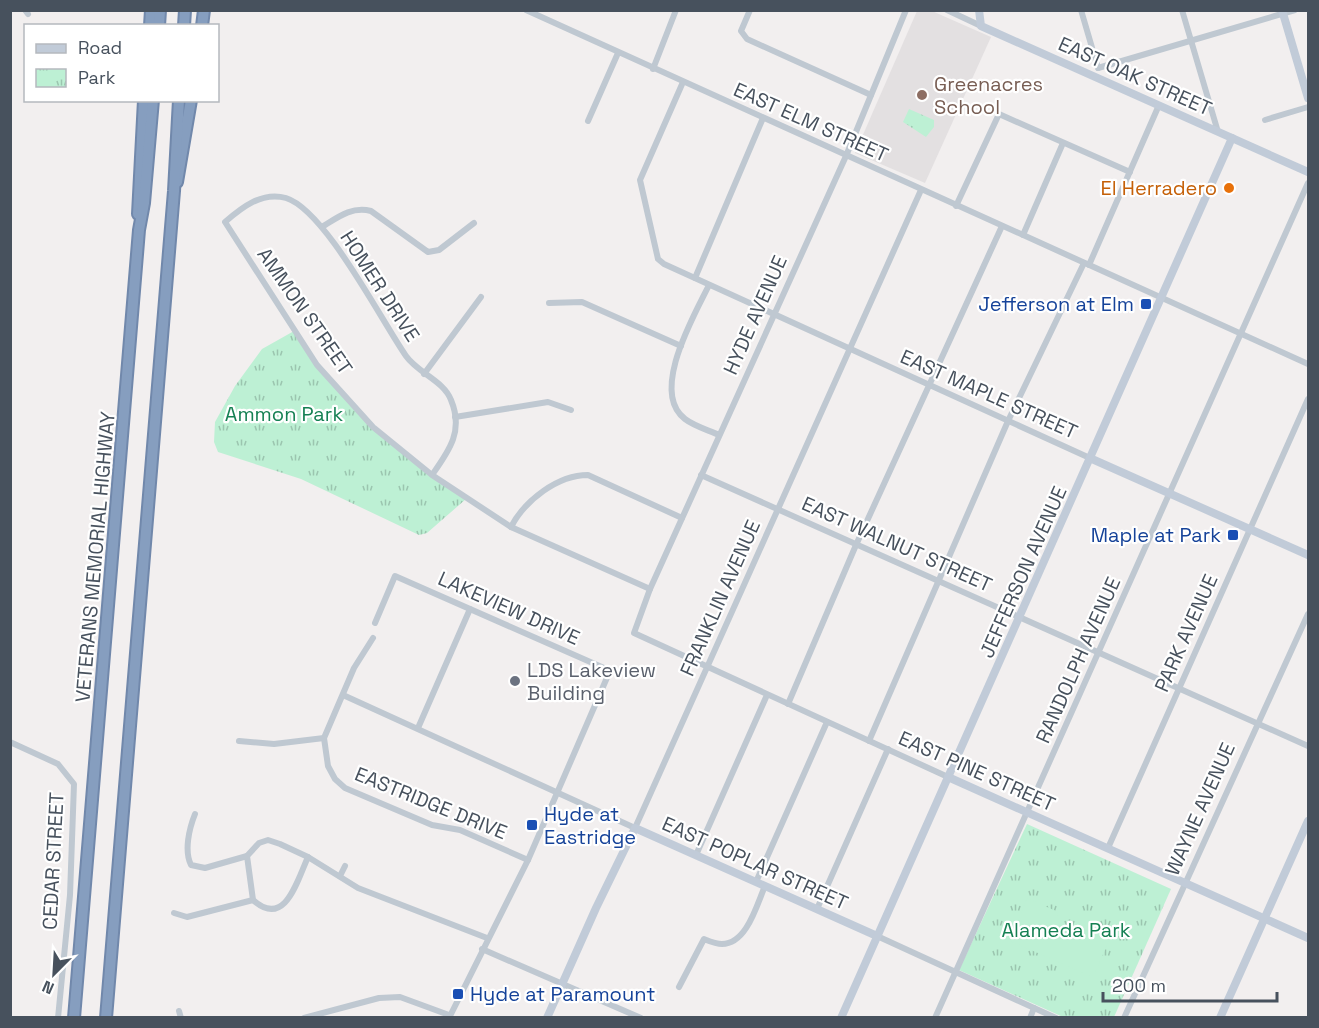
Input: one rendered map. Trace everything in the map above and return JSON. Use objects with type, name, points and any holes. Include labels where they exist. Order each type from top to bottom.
[{"type":"highway","points":[[139,230],[137,201],[144,102]]},
{"type":"highway","name":"VETERANS MEMORIAL HIGHWAY","points":[[74,1017],[139,230],[144,203],[153,102]]},
{"type":"highway","points":[[106,1017],[174,191],[179,102]]},
{"type":"highway","points":[[174,191],[182,168],[191,102]]},
{"type":"street","name":"EAST ELM STREET","points":[[526,10],[1308,364]]},
{"type":"street","points":[[653,69],[676,10]]},
{"type":"street","points":[[750,10],[741,31],[747,39],[871,95]]},
{"type":"street","name":"HYDE AVENUE","points":[[634,633],[650,589],[846,156],[906,10]]},
{"type":"street","name":"EAST OAK STREET","points":[[947,10],[1308,172]]},
{"type":"street","points":[[979,10],[981,26]]},
{"type":"street","points":[[1081,10],[1098,68],[1094,76]]},
{"type":"street","points":[[1182,10],[1218,132]]},
{"type":"street","points":[[1098,68],[1295,10]]},
{"type":"street","points":[[1282,12],[1308,98]]},
{"type":"street","points":[[588,121],[618,53]]},
{"type":"street","name":"EAST MAPLE STREET","points":[[683,82],[640,180],[658,259],[664,264],[1308,555]]},
{"type":"street","points":[[870,741],[937,581],[1008,421],[1130,172],[1159,105]]},
{"type":"street","points":[[1265,120],[1308,107]]},
{"type":"street","points":[[956,206],[999,114],[1130,172]]},
{"type":"street","points":[[696,278],[763,118]]},
{"type":"street","name":"JEFFERSON AVENUE","points":[[841,1017],[1092,459],[1232,138]]},
{"type":"street","points":[[1023,235],[1063,143]]},
{"type":"street","name":"RANDOLPH AVENUE","points":[[935,1017],[1171,494],[1308,183]]},
{"type":"street","name":"FRANKLIN AVENUE","points":[[547,1017],[635,828],[921,190]]},
{"type":"street","name":"HOMER DRIVE","points":[[236,240],[225,222],[239,210],[266,198],[286,198],[303,207],[322,227],[408,358],[442,387],[451,399],[455,440],[432,475]]},
{"type":"street","points":[[322,227],[360,208],[371,211],[428,252],[439,250],[474,223]]},
{"type":"street","points":[[788,704],[856,545],[1002,226]]},
{"type":"street","name":"AMMON STREET","points":[[236,240],[317,364],[373,426],[432,475],[511,527],[650,589]]},
{"type":"street","points":[[709,285],[681,346],[672,375],[675,404],[685,419],[719,435]]},
{"type":"street","points":[[424,374],[481,297]]},
{"type":"street","points":[[549,303],[582,302],[681,346]]},
{"type":"street","name":"PARK AVENUE","points":[[1108,848],[1308,399]]},
{"type":"street","points":[[454,417],[548,402],[571,410]]},
{"type":"street","points":[[511,527],[517,516],[538,496],[562,480],[578,475],[588,475],[682,518]]},
{"type":"street","name":"EAST WALNUT STREET","points":[[701,475],[1308,746]]},
{"type":"street","name":"LAKEVIEW DRIVE","points":[[375,623],[395,576],[609,673],[558,792]]},
{"type":"street","points":[[418,728],[470,609]]},
{"type":"street","name":"WAYNE AVENUE","points":[[1124,1017],[1308,614]]},
{"type":"street","name":"EAST PINE STREET","points":[[634,633],[706,668],[1308,938]]},
{"type":"street","points":[[239,741],[274,744],[324,738],[354,668],[373,638]]},
{"type":"street","name":"EAST POPLAR STREET","points":[[343,695],[1056,1017]]},
{"type":"street","points":[[696,855],[767,695]]},
{"type":"street","points":[[756,882],[827,722]]},
{"type":"street","name":"EASTRIDGE DRIVE","points":[[324,738],[328,766],[335,779],[345,788],[432,825],[460,830],[528,860]]},
{"type":"street","name":"CEDAR STREET","points":[[10,742],[58,764],[74,784],[70,895],[58,1017]]},
{"type":"street","points":[[817,909],[888,749]]},
{"type":"street","points":[[304,1017],[379,998],[400,996],[449,1016],[528,860],[558,792]]},
{"type":"street","points":[[195,814],[190,827],[188,859],[191,865],[205,868],[247,856],[259,843],[268,840],[308,857],[358,888],[487,938]]},
{"type":"street","points":[[1220,1017],[1308,821]]},
{"type":"street","points":[[247,856],[253,900]]},
{"type":"street","points":[[174,913],[187,917],[253,900],[270,911],[281,907],[291,895],[308,857]]},
{"type":"street","points":[[340,876],[345,866]]},
{"type":"street","points":[[679,987],[704,939],[722,944],[734,941],[745,930],[765,886]]},
{"type":"street","points":[[482,949],[641,1017]]},
{"type":"street","points":[[1030,1017],[1034,1008]]},
{"type":"shaded area","name":"Greenacres School","points":[[917,11],[932,11],[991,37],[925,183],[855,153]]},
{"type":"green space","points":[[909,109],[934,120],[934,127],[926,137],[903,122]]},
{"type":"green space","name":"Ammon Park","points":[[294,331],[317,365],[373,427],[466,499],[427,533],[419,535],[301,479],[218,452],[214,442],[215,422],[235,386],[262,349]]},
{"type":"green space","name":"Alameda Park","points":[[1027,824],[1171,889],[1114,1017],[1063,1017],[959,970]]},
{"type":"green space","points":[[1027,898],[1056,911],[1063,930],[1082,921],[1112,934],[1093,977],[1010,941]]},
{"type":"place","name":"Greenacres School","points":[[922,95]]},
{"type":"place","name":"El Herradero","points":[[1229,188]]},
{"type":"place","name":"Jefferson at Elm","points":[[1146,304]]},
{"type":"place","name":"Maple at Park","points":[[1233,535]]},
{"type":"place","name":"LDS Lakeview Building","points":[[515,681]]},
{"type":"place","name":"Hyde at Eastridge","points":[[532,825]]},
{"type":"place","name":"Hyde at Paramount","points":[[458,994]]}]
